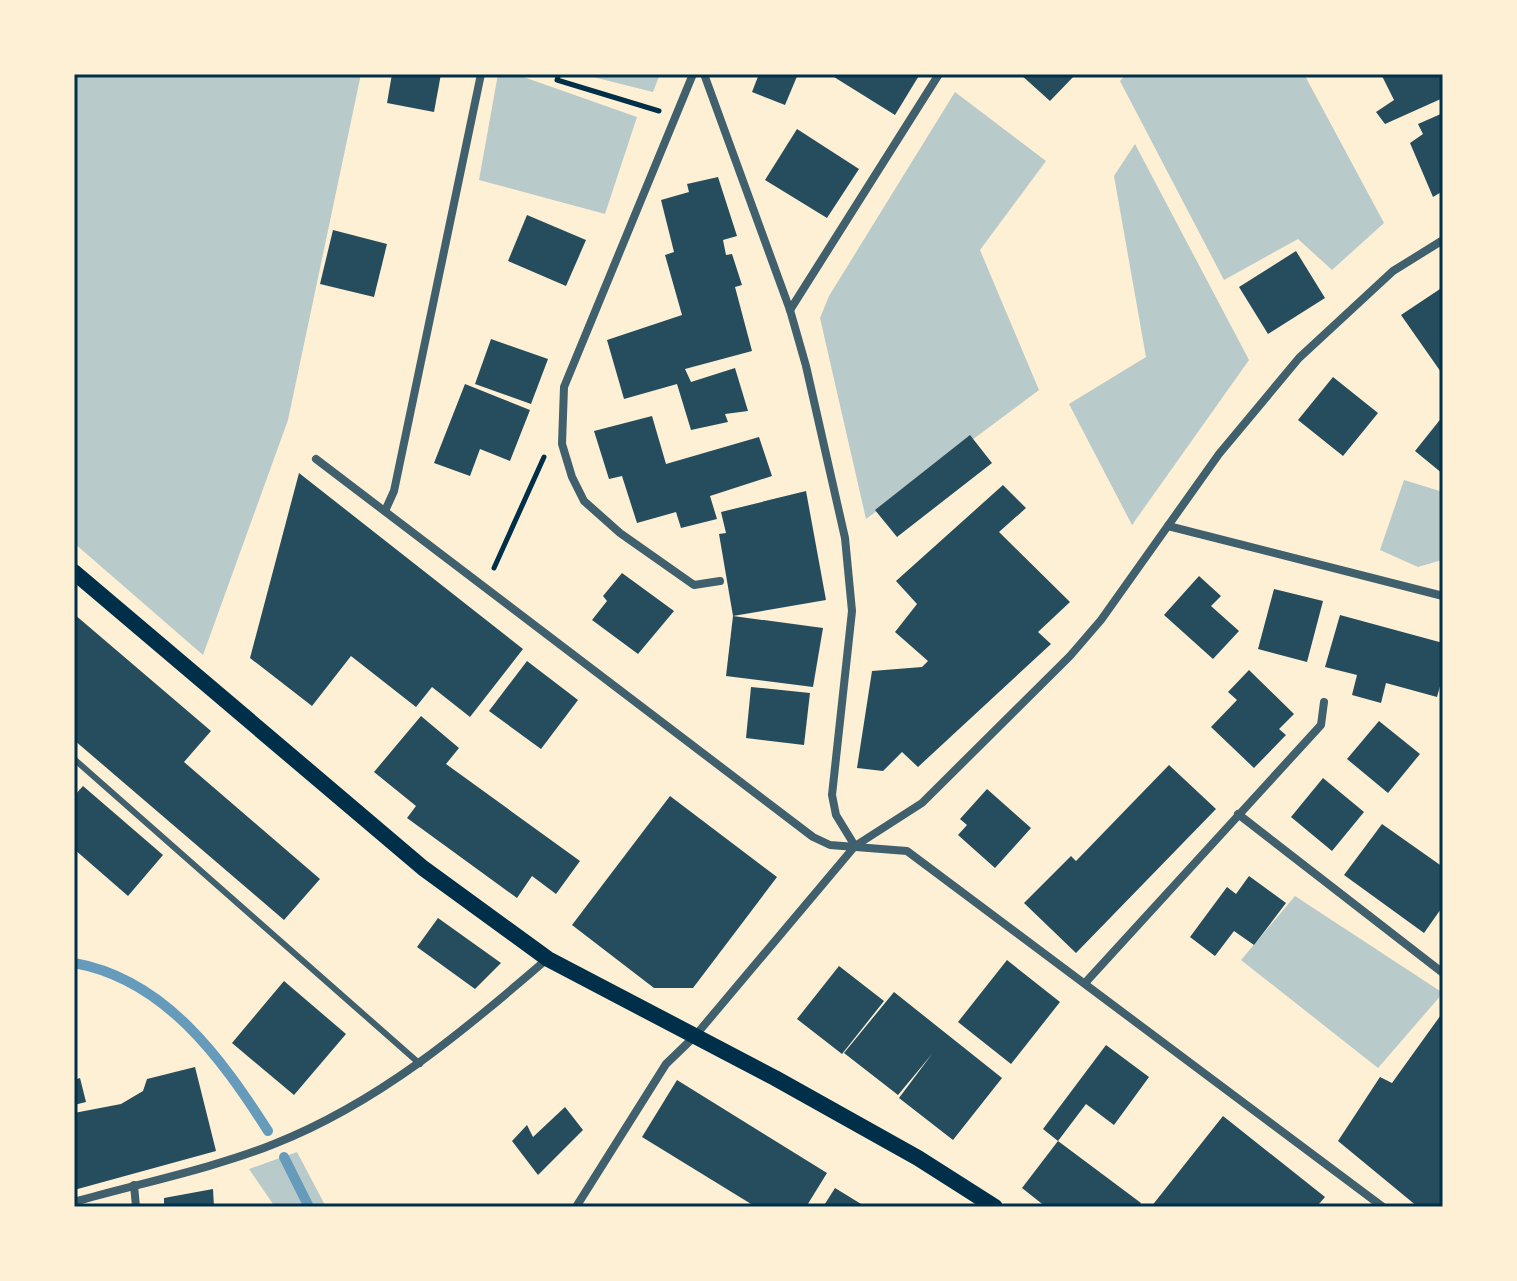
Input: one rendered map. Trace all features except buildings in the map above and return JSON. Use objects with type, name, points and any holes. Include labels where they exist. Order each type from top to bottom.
[{"type":"main road","points":[[74,572],[423,868],[548,959],[905,1150],[995,1207]]},
{"type":"street","points":[[385,511],[394,491],[481,74]]},
{"type":"street","points":[[693,74],[564,387],[562,444],[572,477],[584,501],[620,533],[694,585],[720,581]]},
{"type":"street","points":[[704,74],[790,310],[806,366],[845,538],[852,611],[832,795],[836,815],[855,846]]},
{"type":"street","points":[[790,310],[887,163],[939,74]]},
{"type":"street","points":[[576,1207],[666,1064],[695,1036],[855,846],[922,803],[1070,656],[1255,407],[1299,358],[1393,271],[1443,240]]},
{"type":"street","points":[[316,459],[813,837],[830,845],[907,851],[1383,1207]]},
{"type":"street","points":[[1168,526],[1443,596]]},
{"type":"street","points":[[1085,983],[1321,725],[1324,702]]},
{"type":"street","points":[[1238,814],[1443,973]]},
{"type":"street","points":[[74,1202],[273,1145],[328,1119],[420,1064],[548,959]]},
{"type":"street","points":[[134,1185],[136,1207]]},
{"type":"lane","points":[[74,759],[420,1064]]},
{"type":"path","points":[[559,74],[557,80],[675,116]]},
{"type":"path","points":[[485,587],[562,417]]},
{"type":"shaded area","points":[[74,74],[361,74],[288,420],[203,655],[74,543]]},
{"type":"shaded area","points":[[498,74],[515,74],[637,117],[605,214],[479,180]]},
{"type":"shaded area","points":[[581,74],[660,74],[653,92]]},
{"type":"shaded area","points":[[1126,74],[1304,74],[1384,223],[1332,270],[1298,239],[1224,280],[1120,81]]},
{"type":"shaded area","points":[[955,92],[1046,161],[980,250],[1039,390],[866,519],[820,318],[829,296]]},
{"type":"shaded area","points":[[1135,144],[1249,360],[1132,525],[1069,404],[1146,357],[1114,176]]},
{"type":"shaded area","points":[[1404,480],[1443,492],[1442,560],[1418,567],[1380,550]]},
{"type":"shaded area","points":[[1295,896],[1443,993],[1378,1068],[1241,960]]},
{"type":"shaded area","points":[[297,1152],[326,1207],[275,1207],[249,1169]]},
{"type":"waterway","points":[[74,963],[107,972],[163,1004],[210,1050],[268,1131]]},
{"type":"waterway","points":[[284,1157],[309,1207]]}]
